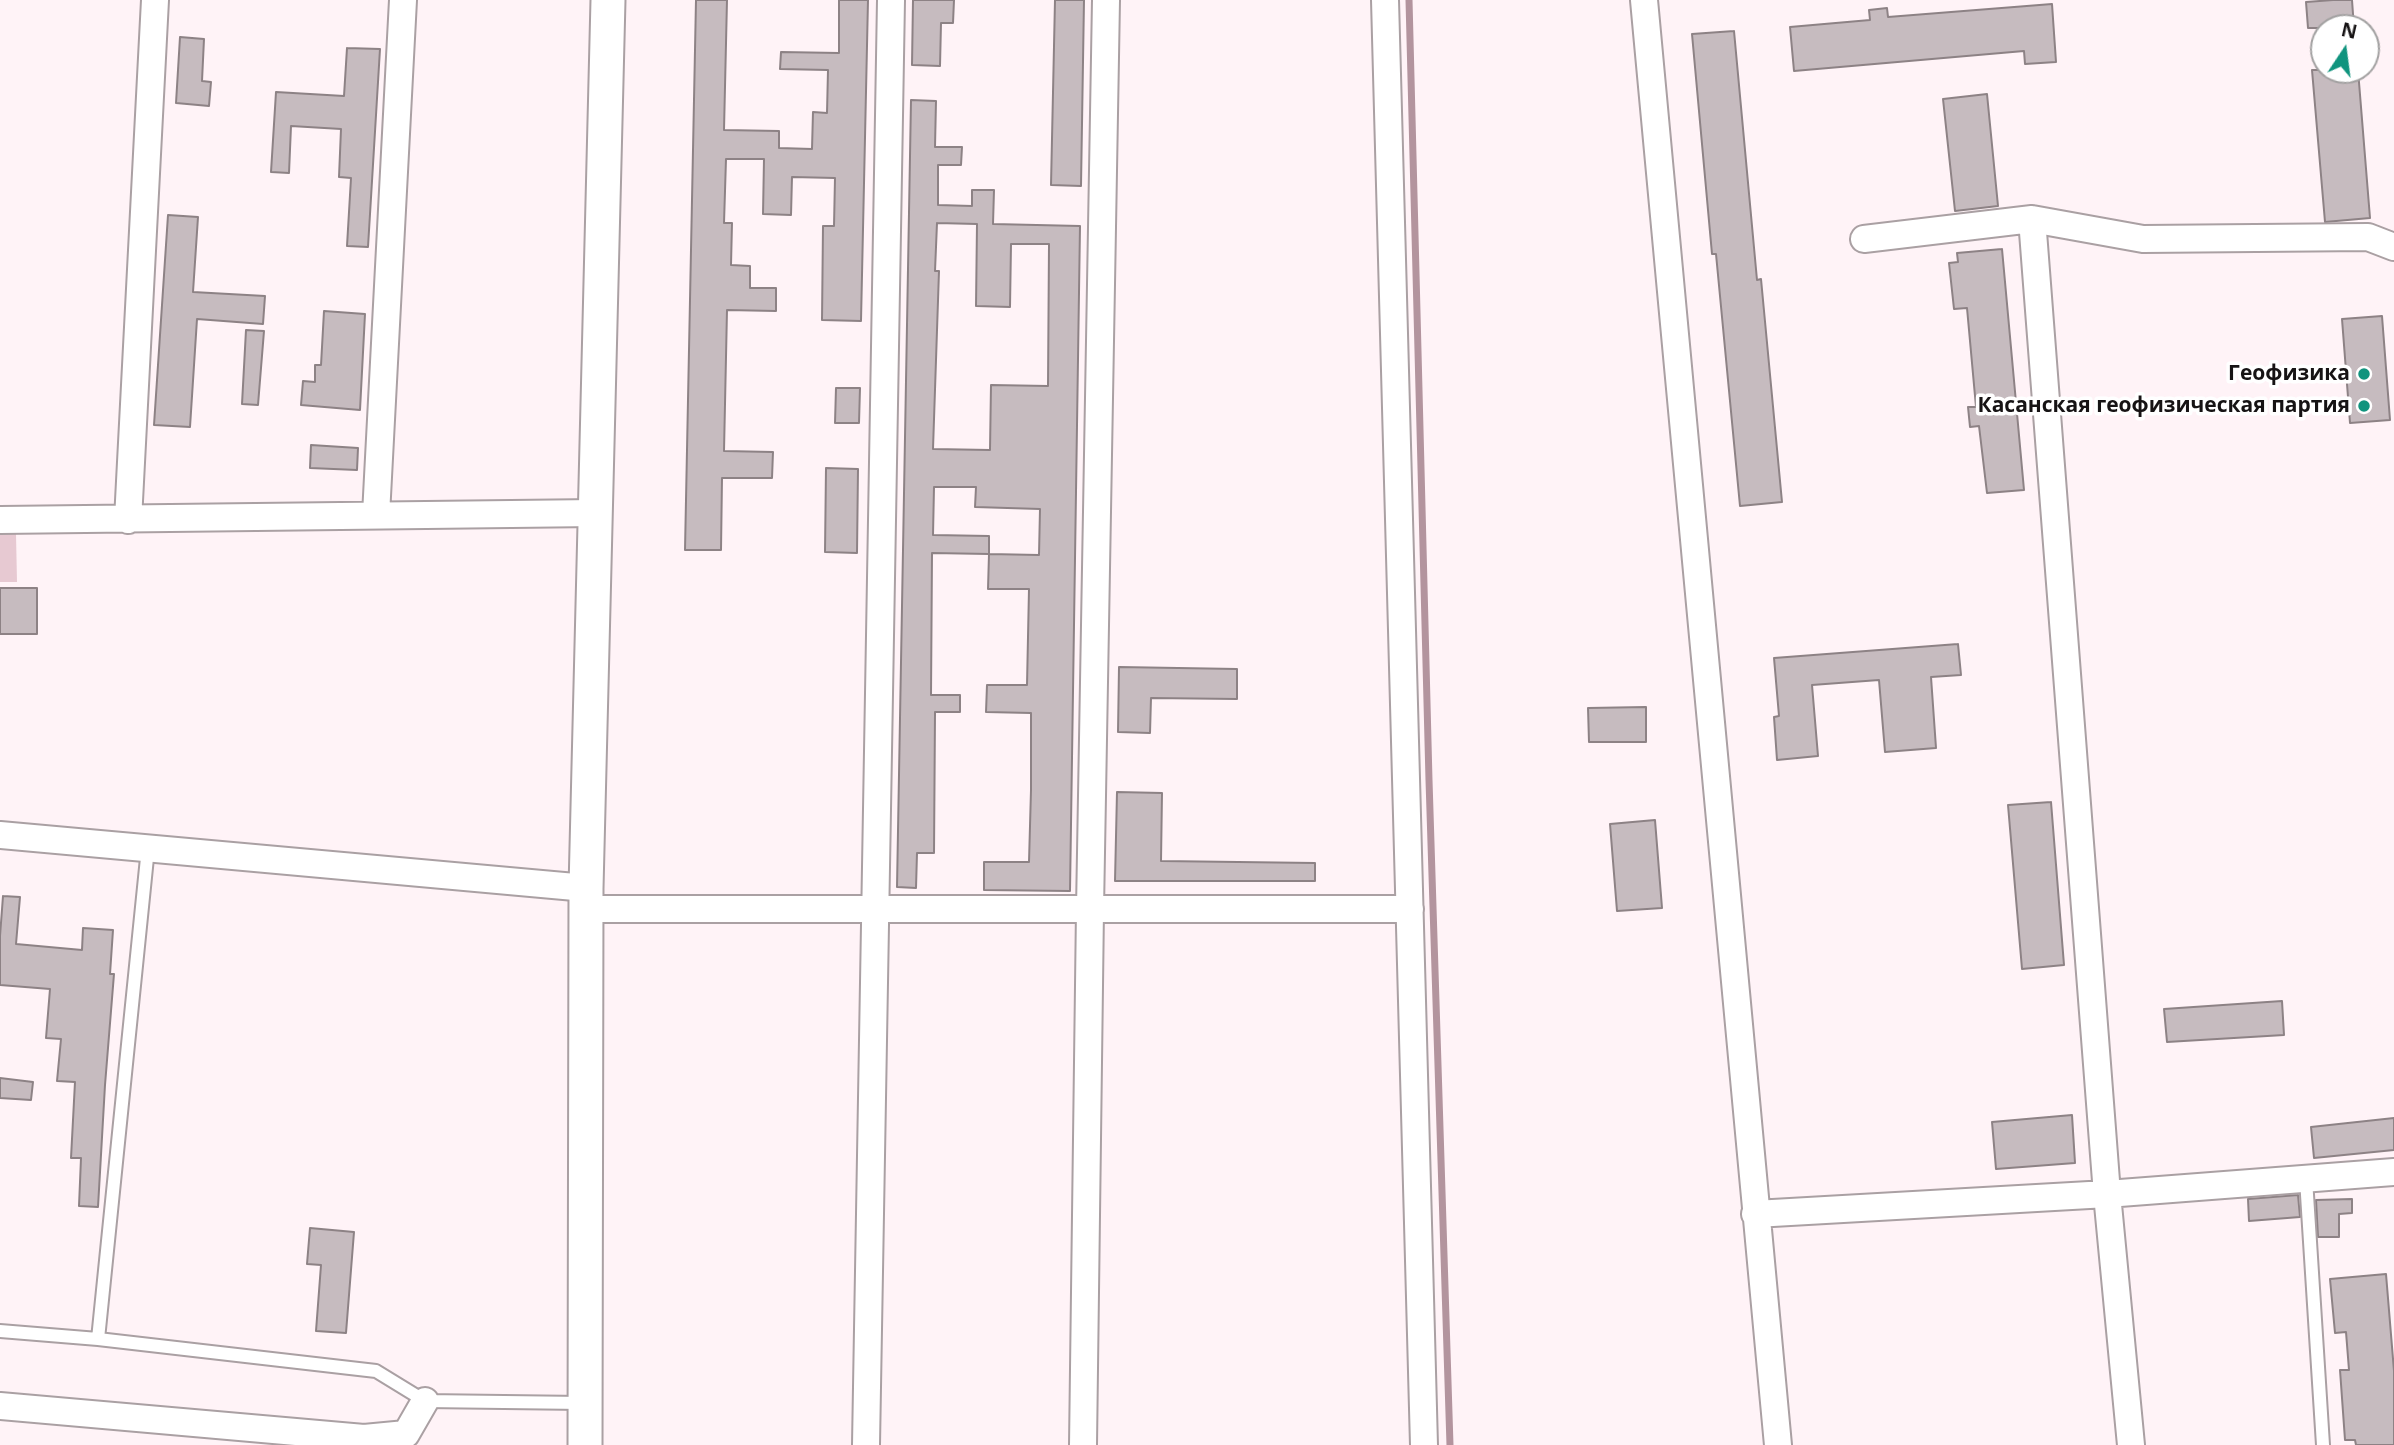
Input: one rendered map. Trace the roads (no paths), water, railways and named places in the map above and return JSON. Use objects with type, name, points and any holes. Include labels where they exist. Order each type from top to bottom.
[{"type":"street","points":[[128,520],[155,0]]},
{"type":"street","points":[[376,514],[403,0]]},
{"type":"street","points":[[585,1445],[587,898],[608,0]]},
{"type":"street","points":[[866,1445],[891,0]]},
{"type":"street","points":[[1083,1445],[1106,0]]},
{"type":"street","points":[[1385,0],[1424,1445]]},
{"type":"street","points":[[1644,0],[1778,1445]]},
{"type":"street","points":[[2032,219],[2107,1194],[2131,1445]]},
{"type":"street","points":[[1864,239],[2032,219],[2144,239],[2368,237],[2394,247]]},
{"type":"street","points":[[0,520],[596,513]]},
{"type":"street","points":[[0,835],[148,848],[587,898],[875,909],[1409,909]]},
{"type":"street","points":[[1755,1214],[2107,1194],[2394,1171]]},
{"type":"street","points":[[0,1406],[364,1438],[406,1434],[425,1401]]},
{"type":"lane","points":[[98,1339],[148,848]]},
{"type":"lane","points":[[2306,1179],[2323,1445]]},
{"type":"lane","points":[[0,1331],[98,1339],[376,1371],[425,1401],[587,1403]]},
{"type":"waterway","points":[[1409,0],[1429,780],[1450,1445]]},
{"type":"place","name":"Геофизика","points":[[2364,374]]},
{"type":"place","name":"Касанская геофизическая партия","points":[[2364,406]]}]
